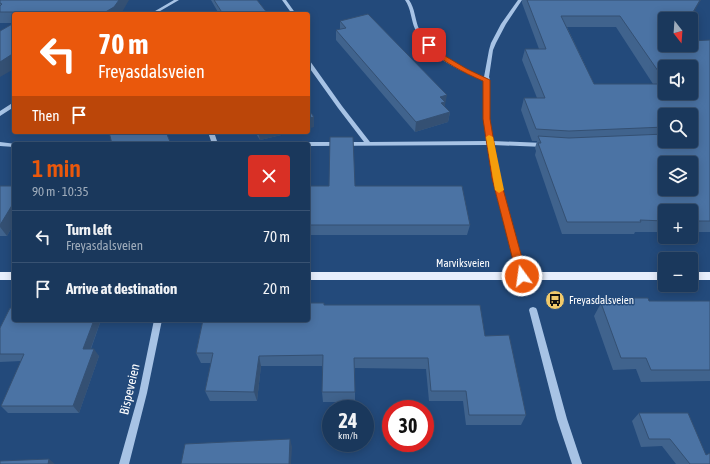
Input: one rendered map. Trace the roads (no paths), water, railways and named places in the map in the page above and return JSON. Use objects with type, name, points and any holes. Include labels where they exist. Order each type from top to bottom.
[{"type":"main road","points":[[0,276],[12,276]]},
{"type":"main road","name":"Marviksveien","points":[[310,276],[658,276]]},
{"type":"main road","points":[[698,276],[710,276]]},
{"type":"street","points":[[155,12],[176,0]]},
{"type":"street","points":[[284,0],[293,12]]},
{"type":"street","points":[[407,0],[410,4],[419,34],[429,45],[442,57],[465,71],[486,80]]},
{"type":"street","points":[[520,0],[508,15],[491,49],[486,80],[486,119],[496,178],[522,276]]},
{"type":"street","points":[[310,65],[368,143]]},
{"type":"street","points":[[0,114],[12,105]]},
{"type":"street","points":[[310,143],[490,143],[549,146]]},
{"type":"street","points":[[0,144],[12,145]]},
{"type":"street","points":[[533,310],[562,419],[577,464]]},
{"type":"street","name":"Bispeveien","points":[[124,464],[143,392],[158,322]]},
{"type":"place","name":"Freyasdalsveien","points":[[555,300]]}]
